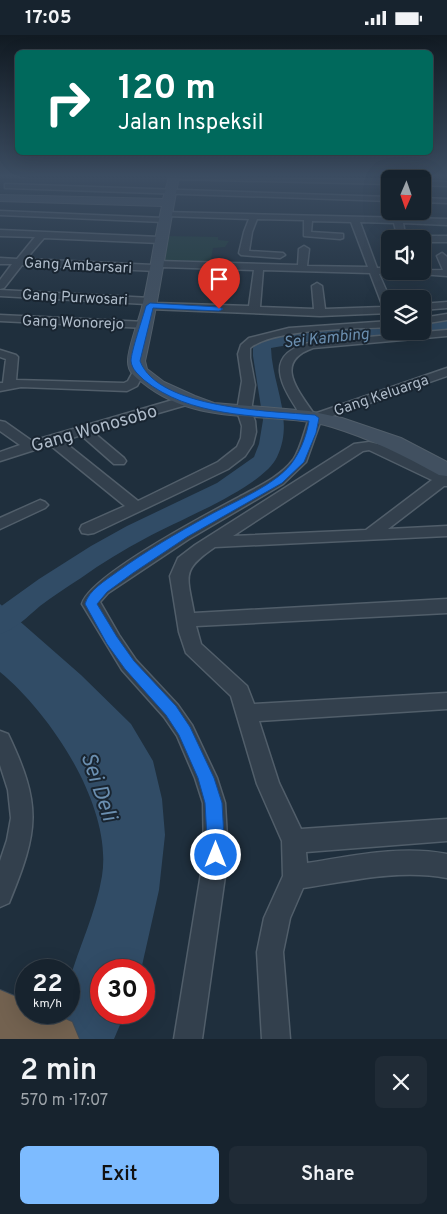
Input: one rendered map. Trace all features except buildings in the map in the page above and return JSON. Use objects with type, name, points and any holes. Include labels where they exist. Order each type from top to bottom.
[{"type":"highway","points":[[0,1015],[55,1039]]},
{"type":"main road","points":[[163,224],[146,325],[136,361],[139,371],[158,386],[188,400],[212,408],[306,417],[335,422],[394,443],[445,477]]},
{"type":"street","points":[[58,224],[160,240]]},
{"type":"street","points":[[0,233],[41,235],[76,224]]},
{"type":"street","points":[[251,224],[244,253],[280,255]]},
{"type":"street","points":[[308,224],[307,234],[340,236]]},
{"type":"street","points":[[356,224],[382,290]]},
{"type":"street","points":[[0,286],[41,235]]},
{"type":"street","points":[[431,239],[447,239]]},
{"type":"street","points":[[278,268],[281,242]]},
{"type":"street","points":[[302,269],[304,249]]},
{"type":"street","points":[[431,271],[447,271],[442,256]]},
{"type":"street","name":"Gang Ambarsari","points":[[0,261],[381,270]]},
{"type":"street","points":[[254,310],[259,267]]},
{"type":"street","points":[[317,286],[320,313]]},
{"type":"street","name":"Gang Purwosari","points":[[0,293],[254,310],[320,313],[381,311]]},
{"type":"street","points":[[431,306],[447,305]]},
{"type":"street","points":[[431,320],[447,317]]},
{"type":"street","name":"Gang Wonorejo","points":[[0,318],[146,325]]},
{"type":"street","points":[[88,529],[229,462],[244,449],[250,426],[246,411],[249,379],[244,354],[245,347],[250,342],[281,333],[381,325]]},
{"type":"street","points":[[188,1039],[216,855],[214,803],[206,778],[185,731],[171,711],[129,665],[92,608],[92,600],[102,589],[183,535],[278,481],[298,462],[312,433],[306,417],[286,381],[287,363],[291,353],[298,348],[447,333]]},
{"type":"street","points":[[0,353],[12,357],[4,386],[21,383],[127,387],[133,383],[139,371]]},
{"type":"street","name":"Gang Keluarga","points":[[306,417],[447,372]]},
{"type":"street","name":"Gang Wonosobo","points":[[0,457],[30,446],[188,400]]},
{"type":"street","points":[[0,425],[30,446]]},
{"type":"street","points":[[84,431],[119,461]]},
{"type":"street","points":[[53,440],[136,507]]},
{"type":"street","points":[[276,1039],[270,952],[277,918],[295,877],[294,841],[268,784],[240,692],[193,648],[186,621],[180,576],[184,562],[359,447],[377,447],[445,477],[369,535]]},
{"type":"street","points":[[0,524],[40,505]]},
{"type":"street","points":[[212,542],[447,531]]},
{"type":"street","points":[[186,621],[447,606]]},
{"type":"street","points":[[246,713],[447,701]]},
{"type":"street","points":[[0,740],[17,783],[22,808],[16,847],[0,894]]},
{"type":"street","points":[[294,841],[447,830]]},
{"type":"street","points":[[295,877],[405,862],[436,863],[447,867]]},
{"type":"green space","points":[[164,236],[218,237],[218,240],[229,241],[225,247],[213,248],[210,264],[161,263]]},
{"type":"water","name":"Sei Deli","points":[[0,604],[81,675],[131,724],[153,761],[162,799],[165,835],[159,890],[143,959],[90,959],[90,1024],[120,1024],[114,1039],[46,1039],[53,1024],[80,1024],[80,959],[77,959],[99,890],[102,876],[103,849],[98,821],[88,792],[74,764],[58,737],[39,712],[0,672]]},
{"type":"waterway","name":"Sei Kambing","points":[[431,327],[447,324]]},
{"type":"waterway","points":[[0,623],[32,598],[100,552],[151,524],[225,488],[264,460],[271,444],[273,432],[272,407],[262,356],[262,348],[265,344],[311,336],[381,332]]},
{"type":"route","points":[[216,855],[214,803],[206,778],[185,731],[171,711],[129,665],[91,604],[92,600],[102,589],[129,570],[183,535],[278,481],[298,462],[312,433],[315,418],[212,408],[172,394],[147,379],[139,371],[136,361],[150,306],[219,309]]}]
